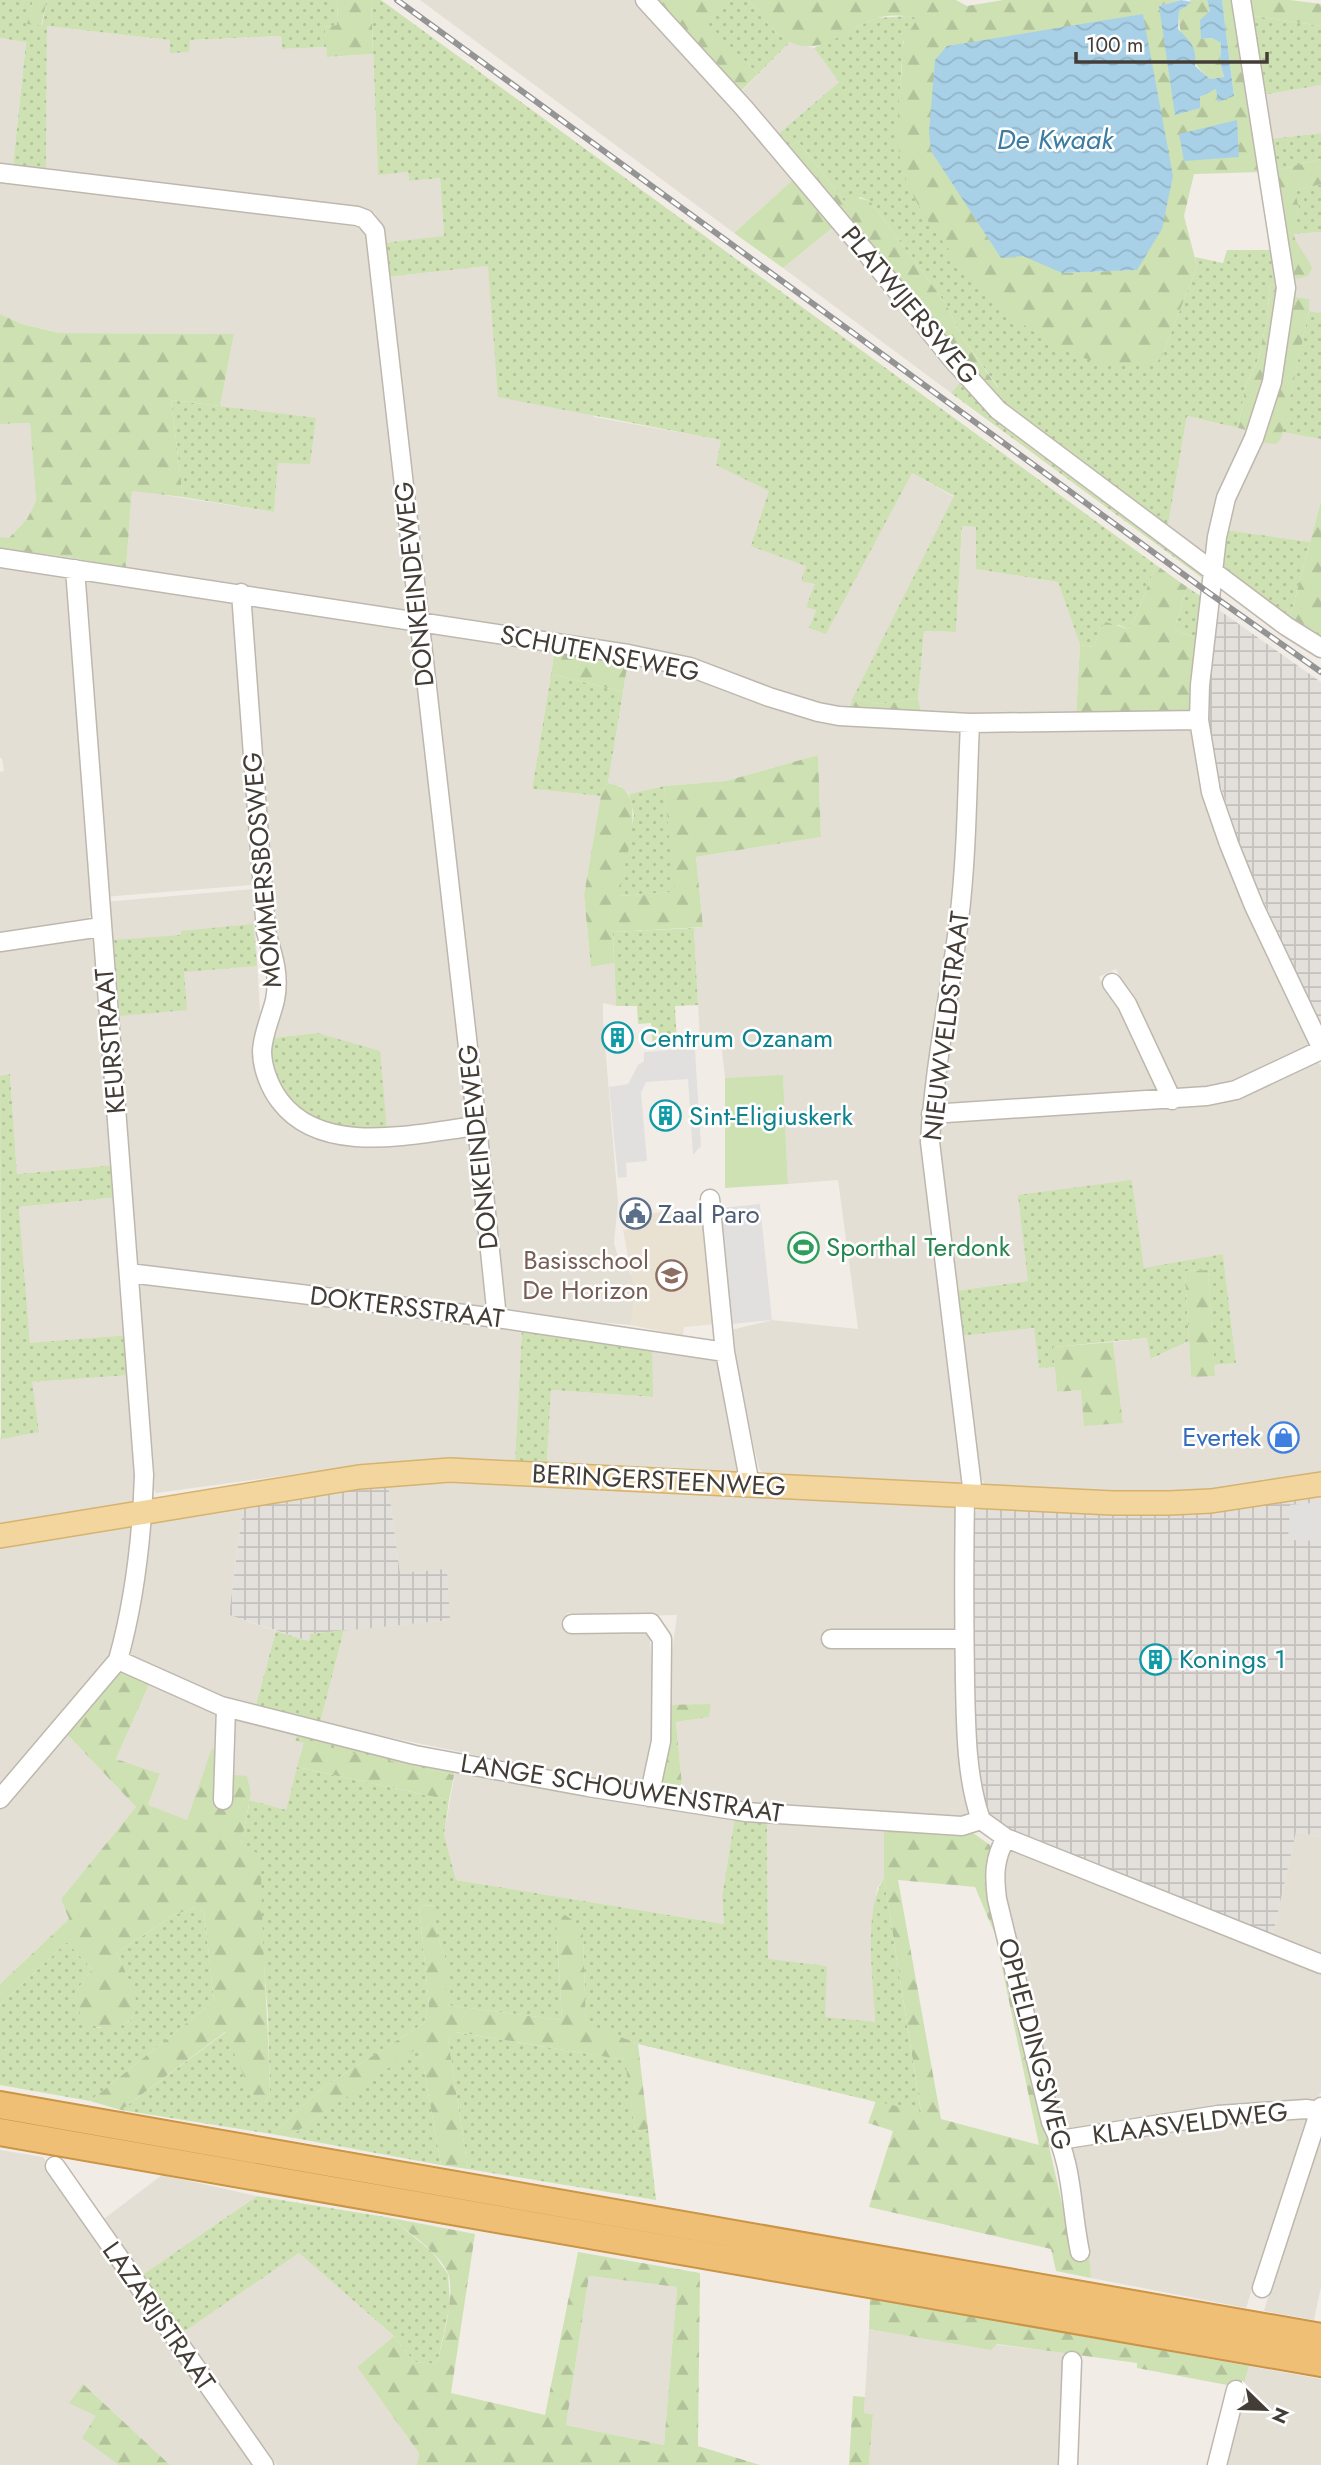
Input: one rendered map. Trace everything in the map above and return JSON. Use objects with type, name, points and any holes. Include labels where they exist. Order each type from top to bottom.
[{"type":"highway","points":[[0,2105],[1321,2337]]},
{"type":"highway","points":[[0,2132],[1321,2363]]},
{"type":"main road","name":"BERINGERSTEENWEG","points":[[0,1536],[359,1477],[450,1470],[1169,1503],[1211,1501],[1321,1484]]},
{"type":"street","name":"PLATWIJERSWEG","points":[[645,0],[753,118],[952,359],[998,410],[1286,625],[1321,648]]},
{"type":"street","points":[[931,1114],[1207,1097],[1236,1090],[1321,1048],[1254,906],[1229,844],[1211,792],[1199,720],[1212,569],[1226,498],[1254,438],[1272,382],[1286,288],[1241,0]]},
{"type":"street","name":"DONKEINDEWEG","points":[[0,173],[357,216],[365,219],[375,231],[497,1318]]},
{"type":"street","name":"SCHUTENSEWEG","points":[[0,558],[628,654],[690,667],[769,697],[818,712],[866,718],[970,723],[1199,720]]},
{"type":"street","name":"KEURSTRAAT","points":[[75,569],[144,1475],[143,1513],[125,1637],[118,1660]]},
{"type":"street","name":"MOMMERSBOSWEG","points":[[241,593],[266,932],[278,979],[276,998],[263,1039],[262,1055],[274,1093],[299,1121],[311,1128],[336,1135],[370,1137],[477,1126]]},
{"type":"street","name":"NIEUWVELDSTRAAT","points":[[969,1495],[930,1142],[931,1114],[959,919],[970,723]]},
{"type":"street","points":[[0,942],[101,927]]},
{"type":"street","points":[[1112,983],[1127,1004],[1172,1100]]},
{"type":"street","points":[[710,1199],[725,1352],[750,1485]]},
{"type":"street","name":"DOKTERSSTRAAT","points":[[130,1273],[497,1318],[725,1352]]},
{"type":"street","points":[[969,1495],[964,1639],[966,1724],[974,1800],[981,1820],[1006,1838],[1321,1964]]},
{"type":"street","points":[[572,1624],[651,1623],[662,1639],[661,1741],[649,1797]]},
{"type":"street","points":[[831,1639],[964,1639]]},
{"type":"street","points":[[0,1799],[118,1660]]},
{"type":"street","name":"LANGE SCHOUWENSTRAAT","points":[[118,1660],[226,1708],[415,1755],[746,1812],[962,1826],[981,1820]]},
{"type":"street","points":[[223,1800],[226,1708]]},
{"type":"street","name":"OPHELDINGSWEG","points":[[1006,1838],[998,1852],[994,1875],[997,1899],[1051,2122],[1060,2140],[1070,2173],[1080,2252]]},
{"type":"street","points":[[1262,2288],[1320,2109]]},
{"type":"street","name":"KLAASVELDWEG","points":[[1060,2140],[1218,2115],[1320,2109]]},
{"type":"street","name":"LAZARIJSTRAAT","points":[[55,2166],[264,2465]]},
{"type":"street","points":[[1068,2465],[1072,2361]]},
{"type":"street","points":[[1217,2465],[1236,2390]]},
{"type":"shaded area","points":[[420,0],[639,0],[796,177],[734,233]]},
{"type":"shaded area","points":[[47,26],[171,40],[170,53],[189,40],[281,36],[282,49],[327,47],[328,57],[373,54],[378,174],[408,172],[409,181],[440,178],[444,237],[383,243],[381,223],[375,213],[363,209],[46,168]]},
{"type":"shaded area","points":[[0,38],[26,41],[13,166],[0,164]]},
{"type":"shaded area","points":[[790,42],[814,48],[839,82],[777,135],[739,94]]},
{"type":"shaded area","points":[[1321,85],[1321,133],[1269,139],[1263,95]]},
{"type":"shaded area","points":[[0,181],[357,227],[363,232],[369,243],[411,607],[406,612],[126,568],[132,490],[274,512],[278,463],[316,419],[220,406],[234,334],[59,333],[22,324],[0,314]]},
{"type":"shaded area","points":[[836,225],[963,379],[951,393],[783,268]]},
{"type":"shaded area","points":[[1321,232],[1321,313],[1309,311],[1309,299],[1290,296],[1292,275],[1307,258],[1293,234]]},
{"type":"shaded area","points":[[488,266],[594,417],[722,440],[717,465],[769,490],[815,584],[816,609],[809,628],[874,542],[912,473],[954,497],[848,712],[428,616],[424,608],[386,277]]},
{"type":"shaded area","points":[[1187,416],[1250,431],[1208,554],[1204,555],[1167,531]]},
{"type":"shaded area","points":[[30,423],[36,501],[27,519],[9,538],[0,537],[0,424]]},
{"type":"shaded area","points":[[1282,432],[1321,439],[1321,501],[1310,542],[1226,530],[1235,492],[1259,442],[1281,439]]},
{"type":"shaded area","points":[[962,526],[976,527],[976,569],[1058,582],[1080,645],[1076,714],[922,715],[918,698],[924,631],[956,632]]},
{"type":"shaded area","points":[[0,566],[63,576],[68,583],[92,905],[91,915],[85,922],[0,935],[0,772],[4,771],[0,758]]},
{"type":"shaded area","points":[[83,578],[231,599],[236,611],[252,885],[103,897]]},
{"type":"shaded area","points":[[251,605],[414,630],[469,1109],[466,1117],[457,1123],[387,1130],[317,1033],[271,1038],[286,972],[271,929]]},
{"type":"shaded area","points":[[1219,610],[1321,682],[1321,1030],[1241,850],[1221,787],[1208,727],[1212,656]]},
{"type":"shaded area","points":[[433,631],[555,648],[532,789],[601,796],[584,895],[591,967],[614,963],[616,1006],[603,1003],[603,1019],[618,1203],[614,1243],[622,1271],[629,1271],[632,1276],[635,1293],[631,1325],[525,1316],[508,1312],[504,1307],[428,636]]},
{"type":"shaded area","points":[[628,661],[669,670],[820,720],[955,730],[962,735],[958,857],[922,1114],[923,1161],[966,1470],[964,1480],[956,1484],[765,1475],[759,1469],[740,1384],[733,1374],[727,1331],[772,1320],[858,1329],[838,1180],[788,1184],[783,1076],[725,1078],[721,1041],[700,1043],[694,928],[703,927],[696,857],[821,837],[818,755],[726,781],[664,786],[629,794],[620,786],[608,783]]},
{"type":"shaded area","points":[[1188,728],[1215,834],[1313,1046],[1227,1087],[1178,1091],[1171,1085],[1116,969],[1099,977],[1108,996],[1124,1006],[1159,1085],[1156,1091],[959,1106],[946,1101],[941,1093],[977,741],[980,733],[988,729]]},
{"type":"shaded area","points":[[253,889],[261,1028],[291,1121],[457,1134],[466,1137],[472,1143],[487,1307],[481,1309],[139,1266],[134,1258],[104,902]]},
{"type":"shaded area","points":[[93,936],[116,1165],[17,1174],[10,1075],[0,1076],[0,948]]},
{"type":"shaded area","points":[[695,1050],[701,1146],[693,1155],[688,1079],[646,1082],[641,1093],[647,1161],[626,1163],[627,1177],[618,1178],[609,1087],[628,1084],[638,1065],[644,1061],[644,1052]]},
{"type":"shaded area","points":[[1318,1062],[1321,1066],[1321,1474],[1207,1489],[1130,1495],[996,1488],[985,1484],[979,1475],[961,1336],[1035,1328],[1039,1368],[1055,1367],[1057,1392],[1081,1390],[1123,1423],[1113,1342],[1148,1338],[1152,1359],[1189,1341],[1191,1377],[1215,1375],[1214,1365],[1236,1363],[1223,1254],[1144,1269],[1132,1181],[1028,1281],[955,1291],[937,1133],[943,1124],[953,1118],[1119,1112],[1213,1104],[1239,1097]]},
{"type":"shaded area","points":[[119,1197],[129,1335],[30,1344],[19,1207]]},
{"type":"shaded area","points":[[760,1204],[772,1320],[732,1324],[720,1208]]},
{"type":"shaded area","name":"Basisschool De Horizon","points":[[707,1211],[717,1324],[684,1327],[683,1336],[631,1325],[635,1293],[623,1230],[637,1228],[636,1216],[662,1212],[663,1216]]},
{"type":"shaded area","points":[[142,1283],[522,1327],[515,1461],[425,1460],[347,1467],[156,1493],[153,1488],[139,1313],[139,1289]]},
{"type":"shaded area","points":[[652,1346],[720,1360],[740,1468],[732,1474],[547,1462],[551,1390],[652,1397]]},
{"type":"shaded area","points":[[132,1375],[138,1501],[0,1524],[0,1434],[1,1439],[32,1382]]},
{"type":"shaded area","points":[[510,1482],[956,1507],[969,1808],[965,1817],[957,1821],[747,1806],[683,1796],[676,1722],[708,1717],[711,1705],[665,1705],[677,1615],[582,1617],[582,1613],[567,1613],[567,1633],[582,1633],[582,1628],[649,1627],[656,1720],[653,1756],[645,1785],[639,1789],[320,1723],[344,1630],[450,1620],[400,1573],[388,1485]]},
{"type":"shaded area","points":[[388,1485],[400,1573],[447,1569],[450,1620],[310,1634],[309,1641],[229,1615],[243,1507]]},
{"type":"shaded area","points":[[1321,1495],[1321,1837],[1296,1832],[1272,1938],[1001,1830],[985,1815],[970,1725],[970,1529],[974,1512],[982,1506],[1111,1514],[1225,1511]]},
{"type":"shaded area","points":[[1321,1502],[1321,1541],[1288,1540],[1290,1505]]},
{"type":"shaded area","points":[[243,1507],[229,1615],[276,1631],[255,1708],[221,1700],[136,1663],[129,1651],[147,1522]]},
{"type":"shaded area","points":[[133,1526],[115,1654],[0,1792],[0,1546]]},
{"type":"shaded area","points":[[151,1680],[299,1730],[296,1741],[304,1742],[286,1810],[250,1800],[251,1794],[186,1821],[148,1805],[160,1775],[116,1759]]},
{"type":"shaded area","points":[[66,1733],[136,1807],[61,1899],[69,1919],[0,1984],[0,1810]]},
{"type":"shaded area","points":[[456,1766],[735,1816],[722,1895],[724,1924],[456,1880],[444,1834]]},
{"type":"shaded area","points":[[767,1821],[884,1827],[884,1878],[877,1889],[872,1928],[875,2023],[824,2017],[826,1966],[768,1960]]},
{"type":"shaded area","points":[[1296,1832],[1321,1837],[1321,1957],[1272,1938]]},
{"type":"shaded area","points":[[1011,1847],[1321,1968],[1321,2092],[1315,2104],[1266,2102],[1063,2129],[1049,2085],[1016,1938],[999,1877]]},
{"type":"shaded area","points":[[1274,2116],[1306,2117],[1307,2124],[1246,2308],[1091,2278],[1073,2147]]},
{"type":"shaded area","points":[[1321,2117],[1321,2287],[1314,2320],[1264,2311]]},
{"type":"shaded area","points":[[0,2150],[43,2157],[259,2465],[170,2465],[83,2384],[119,2465],[0,2465]]},
{"type":"shaded area","points":[[162,2175],[257,2196],[142,2275],[101,2221]]},
{"type":"shaded area","points":[[299,2253],[394,2336],[357,2367],[419,2453],[417,2465],[277,2465],[181,2334]]},
{"type":"shaded area","points":[[589,2276],[677,2287],[664,2445],[566,2425]]},
{"type":"shaded area","points":[[869,2329],[1065,2353],[1060,2465],[869,2465],[873,2414],[864,2413]]},
{"type":"shaded area","points":[[1249,2366],[1321,2379],[1321,2465],[1223,2465]]},
{"type":"green space","points":[[0,0],[33,0],[28,23],[42,25],[47,0],[338,0],[337,25],[325,27],[327,47],[282,49],[281,36],[190,40],[189,52],[170,53],[170,40],[47,26],[46,168],[13,166],[26,42],[0,38]]},
{"type":"green space","points":[[33,0],[47,0],[41,26],[27,24]]},
{"type":"green space","points":[[338,0],[371,0],[373,54],[327,57],[325,27],[337,25]]},
{"type":"green space","points":[[371,0],[381,0],[1156,565],[1136,616],[1128,629],[1119,625],[1101,627],[1094,647],[1080,645],[1058,582],[976,569],[976,527],[962,526],[956,632],[924,631],[918,698],[880,704],[853,698],[954,496],[912,473],[826,634],[809,628],[816,610],[806,607],[815,584],[801,581],[806,566],[751,546],[769,491],[716,465],[721,440],[498,397],[488,266],[386,277],[383,243],[444,236],[440,178],[409,181],[408,172],[378,175]]},
{"type":"green space","points":[[654,0],[732,0],[707,23],[758,74],[738,94]]},
{"type":"green space","points":[[732,0],[748,0],[775,32],[790,42],[758,74],[706,23]]},
{"type":"green space","points":[[748,0],[956,0],[967,6],[1003,0],[1181,0],[1159,6],[1200,97],[1216,89],[1234,96],[1222,0],[1236,0],[1262,172],[1194,174],[1184,216],[1197,266],[1163,354],[1157,362],[1131,365],[1094,361],[1070,353],[1036,334],[990,296],[929,222],[904,174],[898,135],[902,47],[917,18],[879,17],[823,44],[801,46],[778,34]],"holes":[[[1023,256],[1137,270],[1062,273]]]},
{"type":"green space","points":[[1190,0],[1207,0],[1210,11],[1201,39],[1212,38],[1221,43],[1220,63],[1224,78],[1210,79],[1196,65],[1186,49],[1180,31],[1179,11],[1191,2]]},
{"type":"green space","points":[[1245,0],[1290,0],[1321,4],[1321,26],[1248,15]]},
{"type":"green space","points":[[1248,15],[1321,26],[1321,85],[1263,95]]},
{"type":"green space","points":[[876,18],[918,18],[903,42],[898,125],[1157,362],[1163,354],[1197,266],[1195,257],[1223,263],[1227,250],[1274,250],[1281,285],[1270,284],[1267,320],[1257,363],[1246,384],[1238,428],[1187,416],[1167,531],[990,395],[998,387],[962,337],[946,304],[870,201],[860,197],[848,206],[798,141],[788,148],[777,135],[839,82],[814,48]]},
{"type":"green space","points":[[1321,133],[1321,159],[1274,171],[1269,139]]},
{"type":"green space","points":[[798,141],[848,206],[854,197],[870,201],[946,304],[962,337],[998,388],[990,395],[788,148]]},
{"type":"green space","points":[[1321,159],[1321,184],[1295,191],[1299,209],[1293,227],[1294,234],[1312,268],[1308,276],[1297,279],[1292,275],[1274,171]]},
{"type":"green space","points":[[796,177],[836,225],[783,268],[734,233]]},
{"type":"green space","points":[[1321,184],[1321,232],[1293,234],[1292,222],[1299,209],[1294,191]]},
{"type":"green space","points":[[1270,284],[1281,285],[1276,335],[1250,431],[1238,428],[1246,384],[1257,363],[1267,320]]},
{"type":"green space","points":[[1290,296],[1309,299],[1309,311],[1281,439],[1276,444],[1259,442]]},
{"type":"green space","points":[[1309,311],[1321,313],[1321,439],[1282,432]]},
{"type":"green space","points":[[0,314],[22,324],[59,333],[234,334],[220,406],[171,400],[183,497],[132,491],[126,568],[0,548],[0,537],[9,538],[27,519],[36,501],[30,423],[0,424]]},
{"type":"green space","points":[[963,379],[1204,569],[1205,580],[951,393]]},
{"type":"green space","points":[[171,400],[316,418],[310,464],[278,463],[274,512],[183,497]]},
{"type":"green space","points":[[1321,501],[1321,642],[1289,621]]},
{"type":"green space","points":[[1226,530],[1310,542],[1289,621],[1223,570],[1219,564]]},
{"type":"green space","points":[[1156,565],[1187,587],[1174,630],[1197,638],[1191,708],[1186,712],[1076,714],[1080,645],[1094,647],[1101,627],[1106,622],[1128,629],[1136,616]]},
{"type":"green space","points":[[1187,587],[1202,597],[1197,638],[1174,630]]},
{"type":"green space","points":[[555,648],[628,661],[623,692],[551,674]]},
{"type":"green space","points":[[551,674],[623,692],[608,783],[602,789],[601,796],[532,789]]},
{"type":"green space","points":[[853,698],[880,704],[918,698],[922,715],[848,712]]},
{"type":"green space","points":[[818,755],[821,837],[696,857],[703,927],[613,932],[614,963],[591,967],[584,895],[602,789],[608,783],[625,791],[633,814],[619,896],[675,892],[664,786],[726,781]]},
{"type":"green space","points":[[664,786],[676,892],[618,896],[634,815],[629,794]]},
{"type":"green space","points":[[253,924],[257,966],[184,972],[187,1010],[120,1016],[114,940],[181,935],[181,931]]},
{"type":"green space","points":[[694,928],[698,1005],[675,1006],[677,1046],[653,1048],[651,1023],[638,1024],[637,1006],[616,1006],[613,932]]},
{"type":"green space","points":[[317,1033],[380,1051],[387,1130],[338,1130],[316,1122],[283,1096],[274,1079],[271,1038]]},
{"type":"green space","points":[[10,1074],[17,1174],[116,1165],[119,1197],[19,1207],[30,1343],[129,1335],[132,1375],[32,1382],[39,1432],[1,1439],[0,1076]]},
{"type":"green space","points":[[783,1075],[788,1184],[725,1188],[725,1078]]},
{"type":"green space","points":[[1132,1180],[1144,1268],[1223,1254],[1236,1363],[1214,1365],[1208,1270],[1185,1271],[1189,1341],[1151,1359],[1147,1338],[1054,1347],[1055,1367],[1039,1368],[1034,1328],[961,1336],[955,1291],[1028,1281],[1018,1195]]},
{"type":"green space","points":[[1208,1270],[1215,1376],[1191,1377],[1185,1271]]},
{"type":"green space","points":[[522,1327],[652,1346],[653,1397],[551,1390],[547,1462],[515,1461]]},
{"type":"green space","points":[[1113,1342],[1123,1423],[1084,1426],[1081,1390],[1057,1392],[1053,1347]]},
{"type":"green space","points":[[344,1630],[320,1723],[255,1708],[276,1631],[309,1641],[310,1634]]},
{"type":"green space","points":[[128,1671],[151,1680],[116,1759],[160,1774],[148,1805],[187,1820],[212,1748],[227,1753],[224,1774],[247,1776],[251,1794],[241,1845],[261,1855],[269,2064],[270,2094],[265,2103],[259,2105],[225,2032],[121,2110],[90,2101],[214,2001],[204,1912],[197,1907],[174,1915],[117,1953],[136,2000],[134,2014],[125,2024],[105,2028],[82,2021],[75,1993],[92,1969],[67,1942],[0,2005],[0,1984],[69,1919],[61,1899],[136,1807],[66,1733],[110,1679]]},
{"type":"green space","points":[[711,1704],[709,1717],[676,1722],[683,1796],[666,1791],[659,1784],[665,1705]]},
{"type":"green space","points":[[299,1730],[456,1766],[454,1775],[295,1741]]},
{"type":"green space","points":[[304,1742],[454,1775],[449,1800],[297,1767]]},
{"type":"green space","points":[[297,1767],[449,1800],[444,1834],[456,1880],[724,1924],[722,1896],[735,1816],[767,1821],[768,1959],[827,1966],[825,2017],[875,2022],[871,1928],[877,1893],[884,1878],[921,2113],[638,2044],[586,2024],[583,1935],[557,1939],[562,2020],[446,2005],[446,1960],[437,1935],[434,1905],[419,1906],[429,2005],[424,2023],[321,2089],[272,2134],[121,2110],[226,2032],[253,2097],[265,2103],[270,2094],[268,2016],[261,1926],[241,1845],[250,1800],[286,1810]]},
{"type":"green space","points":[[884,1827],[973,1833],[990,1845],[1033,2076],[1073,2252],[1089,2255],[1091,2278],[1056,2271],[1051,2249],[869,2207],[893,2131],[868,2123],[876,2101],[921,2112],[884,1878]],"holes":[[[898,1880],[975,1887],[995,1934],[1039,2145],[941,2119]]]},
{"type":"green space","points":[[435,1905],[437,1935],[446,1960],[446,2005],[562,2020],[556,1919],[565,1915],[574,1921],[583,1935],[586,2023],[638,2044],[648,2129],[635,2131],[625,2060],[456,2032],[448,2039],[468,2169],[441,2165],[421,2053],[416,2049],[289,2137],[272,2134],[321,2089],[424,2023],[429,2005],[419,1906]]},
{"type":"green space","points":[[197,1907],[204,1912],[214,2001],[90,2101],[0,2085],[0,2005],[67,1942],[92,1969],[75,1993],[98,2028],[117,2027],[128,2022],[134,2014],[135,2004],[133,1992],[117,1953],[174,1915]]},
{"type":"green space","points":[[455,2032],[626,2060],[635,2131],[648,2129],[656,2200],[468,2169],[448,2039]]},
{"type":"green space","points":[[416,2048],[421,2053],[441,2165],[289,2137]]},
{"type":"green space","points":[[257,2196],[391,2218],[432,2252],[448,2274],[450,2304],[437,2364],[414,2362],[394,2336],[299,2253],[181,2334],[142,2275]]},
{"type":"green space","points":[[391,2218],[475,2234],[451,2393],[545,2415],[578,2252],[700,2273],[698,2446],[760,2465],[417,2465],[419,2453],[357,2367],[394,2336],[414,2362],[437,2364],[448,2317],[450,2280],[436,2256]],"holes":[[[589,2276],[677,2287],[664,2445],[566,2425]]]},
{"type":"green space","points":[[870,2298],[1249,2366],[1243,2388],[1137,2368],[1137,2363],[997,2344],[991,2350],[869,2329]]},
{"type":"green space","points":[[83,2384],[170,2465],[119,2465],[82,2438],[96,2416],[69,2403]]},
{"type":"green space","points":[[853,2396],[865,2397],[864,2413],[873,2414],[869,2465],[849,2465]]},
{"type":"water","points":[[1181,0],[1192,2],[1179,11],[1178,29],[1192,45],[1195,66],[1210,79],[1224,77],[1220,63],[1221,43],[1212,38],[1201,39],[1200,20],[1210,11],[1207,0],[1222,0],[1234,96],[1218,102],[1216,89],[1200,97],[1200,108],[1175,115],[1159,6]]},
{"type":"water","name":"De Kwaak","points":[[1143,14],[1173,176],[1162,229],[1137,270],[1062,273],[1023,256],[1001,258],[931,151],[929,132],[935,60],[947,46]]},
{"type":"water","points":[[1237,120],[1239,157],[1184,161],[1179,134]]},
{"type":"railway","points":[[397,0],[1321,672]]},
{"type":"place","name":"Centrum Ozanam","points":[[617,1038]]},
{"type":"place","name":"Sint-Eligiuskerk","points":[[666,1116]]},
{"type":"place","name":"Zaal Paro","points":[[635,1214]]},
{"type":"place","name":"Sporthal Terdonk","points":[[803,1247]]},
{"type":"place","name":"Basisschool De Horizon","points":[[672,1275]]},
{"type":"place","name":"Evertek","points":[[1284,1437]]},
{"type":"place","name":"Konings 1","points":[[1156,1659]]}]
